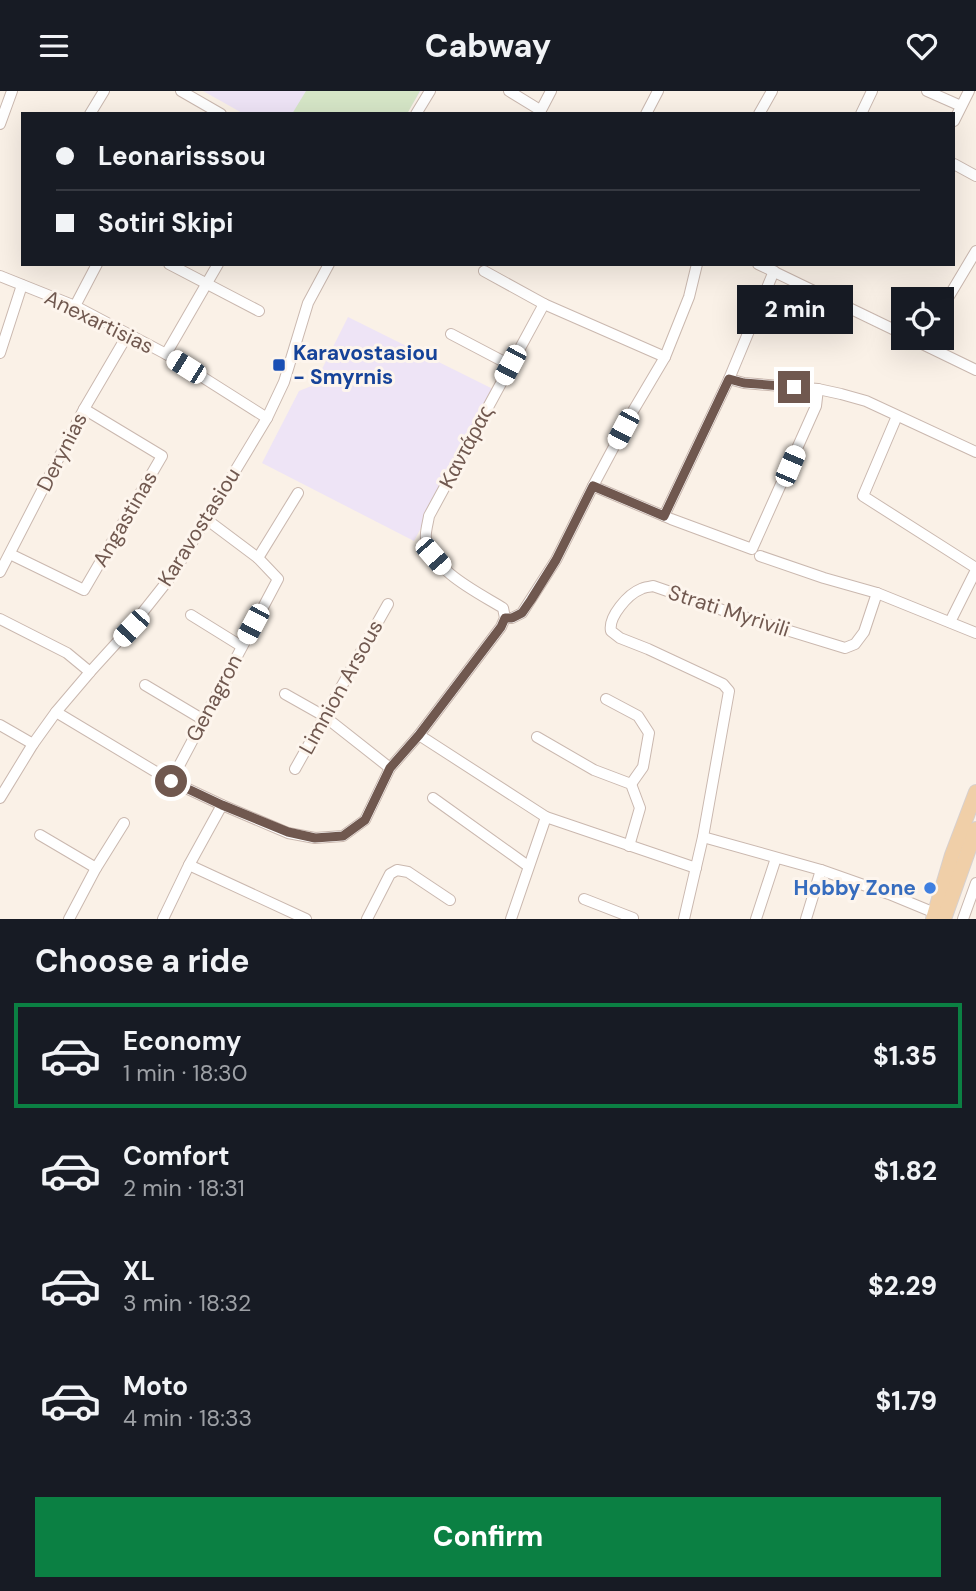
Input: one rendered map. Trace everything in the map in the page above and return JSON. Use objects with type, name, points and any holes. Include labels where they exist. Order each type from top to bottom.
[{"type":"main road","points":[[938,917],[952,855],[976,792]]},
{"type":"main road","points":[[938,917],[976,829]]},
{"type":"street","points":[[0,124],[12,91]]},
{"type":"street","points":[[91,112],[104,91]]},
{"type":"street","points":[[181,91],[218,112]]},
{"type":"street","points":[[417,112],[430,91]]},
{"type":"street","points":[[509,91],[540,112],[551,91]]},
{"type":"street","points":[[647,112],[658,91]]},
{"type":"street","points":[[760,112],[772,91]]},
{"type":"street","points":[[862,112],[872,91]]},
{"type":"street","points":[[927,91],[961,106]]},
{"type":"street","points":[[955,119],[969,91]]},
{"type":"street","points":[[193,112],[200,102]]},
{"type":"street","points":[[955,165],[976,176]]},
{"type":"street","points":[[954,288],[976,251]]},
{"type":"street","points":[[75,306],[96,266]]},
{"type":"street","points":[[173,266],[258,311]]},
{"type":"street","points":[[166,354],[217,266]]},
{"type":"street","name":"Karavostasiou","points":[[0,798],[56,712],[131,628],[173,574],[267,418],[284,382],[308,303],[328,266]]},
{"type":"street","points":[[56,712],[171,781],[222,805],[288,832],[315,838],[343,836],[365,820],[390,768],[419,735],[501,627],[505,618],[522,613],[556,560],[633,411],[665,357],[688,297],[696,266]]},
{"type":"street","points":[[763,266],[891,328]]},
{"type":"street","points":[[484,271],[544,304],[665,357]]},
{"type":"street","points":[[664,516],[729,379],[774,271]]},
{"type":"street","name":"Anexartisias","points":[[0,276],[75,306],[166,354],[267,418]]},
{"type":"street","points":[[0,353],[22,285]]},
{"type":"street","name":"Καντάρας","points":[[505,618],[503,608],[449,574],[433,556],[425,537],[429,516],[544,304]]},
{"type":"street","name":"Derynias","points":[[0,572],[84,409],[128,334]]},
{"type":"street","points":[[451,334],[510,365]]},
{"type":"street","points":[[939,350],[976,370]]},
{"type":"street","points":[[729,379],[744,383],[818,389],[866,401],[976,451]]},
{"type":"street","points":[[756,553],[816,407],[818,389]]},
{"type":"street","name":"Angastinas","points":[[10,554],[84,590],[162,456],[84,409]]},
{"type":"street","points":[[897,416],[863,496],[976,569],[950,622]]},
{"type":"street","points":[[593,486],[756,553],[824,578],[877,593],[976,633]]},
{"type":"street","points":[[206,519],[258,558],[298,493]]},
{"type":"street","name":"Genagron","points":[[171,781],[278,579],[258,558]]},
{"type":"street","name":"Strati Myrivili","points":[[704,837],[729,691],[726,685],[620,638],[611,631],[609,625],[613,617],[625,601],[642,588],[653,586],[845,648],[855,644],[864,632],[877,593]]},
{"type":"street","name":"Limnion Arsous","points":[[295,769],[388,604]]},
{"type":"street","points":[[191,615],[241,646]]},
{"type":"street","points":[[0,619],[67,653],[90,672]]},
{"type":"street","points":[[145,685],[202,719]]},
{"type":"street","points":[[285,694],[324,716],[390,768]]},
{"type":"street","points":[[607,699],[638,716],[649,733],[643,767],[631,784]]},
{"type":"street","points":[[0,725],[33,744]]},
{"type":"street","points":[[419,735],[546,817],[696,868]]},
{"type":"street","points":[[537,737],[594,770],[631,784],[640,808],[629,846]]},
{"type":"street","points":[[433,798],[528,866]]},
{"type":"street","points":[[163,919],[222,805]]},
{"type":"street","points":[[511,919],[546,817]]},
{"type":"street","points":[[69,919],[124,823]]},
{"type":"street","points":[[40,835],[96,869]]},
{"type":"street","points":[[684,919],[704,837],[821,870],[889,894],[938,917]]},
{"type":"street","points":[[756,919],[776,858]]},
{"type":"street","points":[[189,866],[305,919]]},
{"type":"street","points":[[367,919],[390,874],[397,870],[408,872],[450,900]]},
{"type":"street","points":[[806,919],[821,870]]},
{"type":"street","points":[[963,919],[976,883]]},
{"type":"street","points":[[584,899],[633,918]]},
{"type":"street","points":[[601,919],[606,908]]},
{"type":"shaded area","points":[[203,91],[421,91],[407,112],[240,112]]},
{"type":"shaded area","points":[[348,317],[495,390],[414,541],[262,463],[299,391],[314,385]]},
{"type":"green space","points":[[306,91],[420,91],[408,112],[293,112]]},
{"type":"place","name":"Karavostasiou - Smyrnis","points":[[279,365]]},
{"type":"place","name":"Hobby Zone","points":[[930,888]]},
{"type":"route","points":[[171,781],[288,832],[315,838],[343,836],[365,820],[390,768],[419,735],[501,627],[505,618],[522,613],[556,560],[593,486],[664,516],[729,379],[744,383],[794,387]]}]
